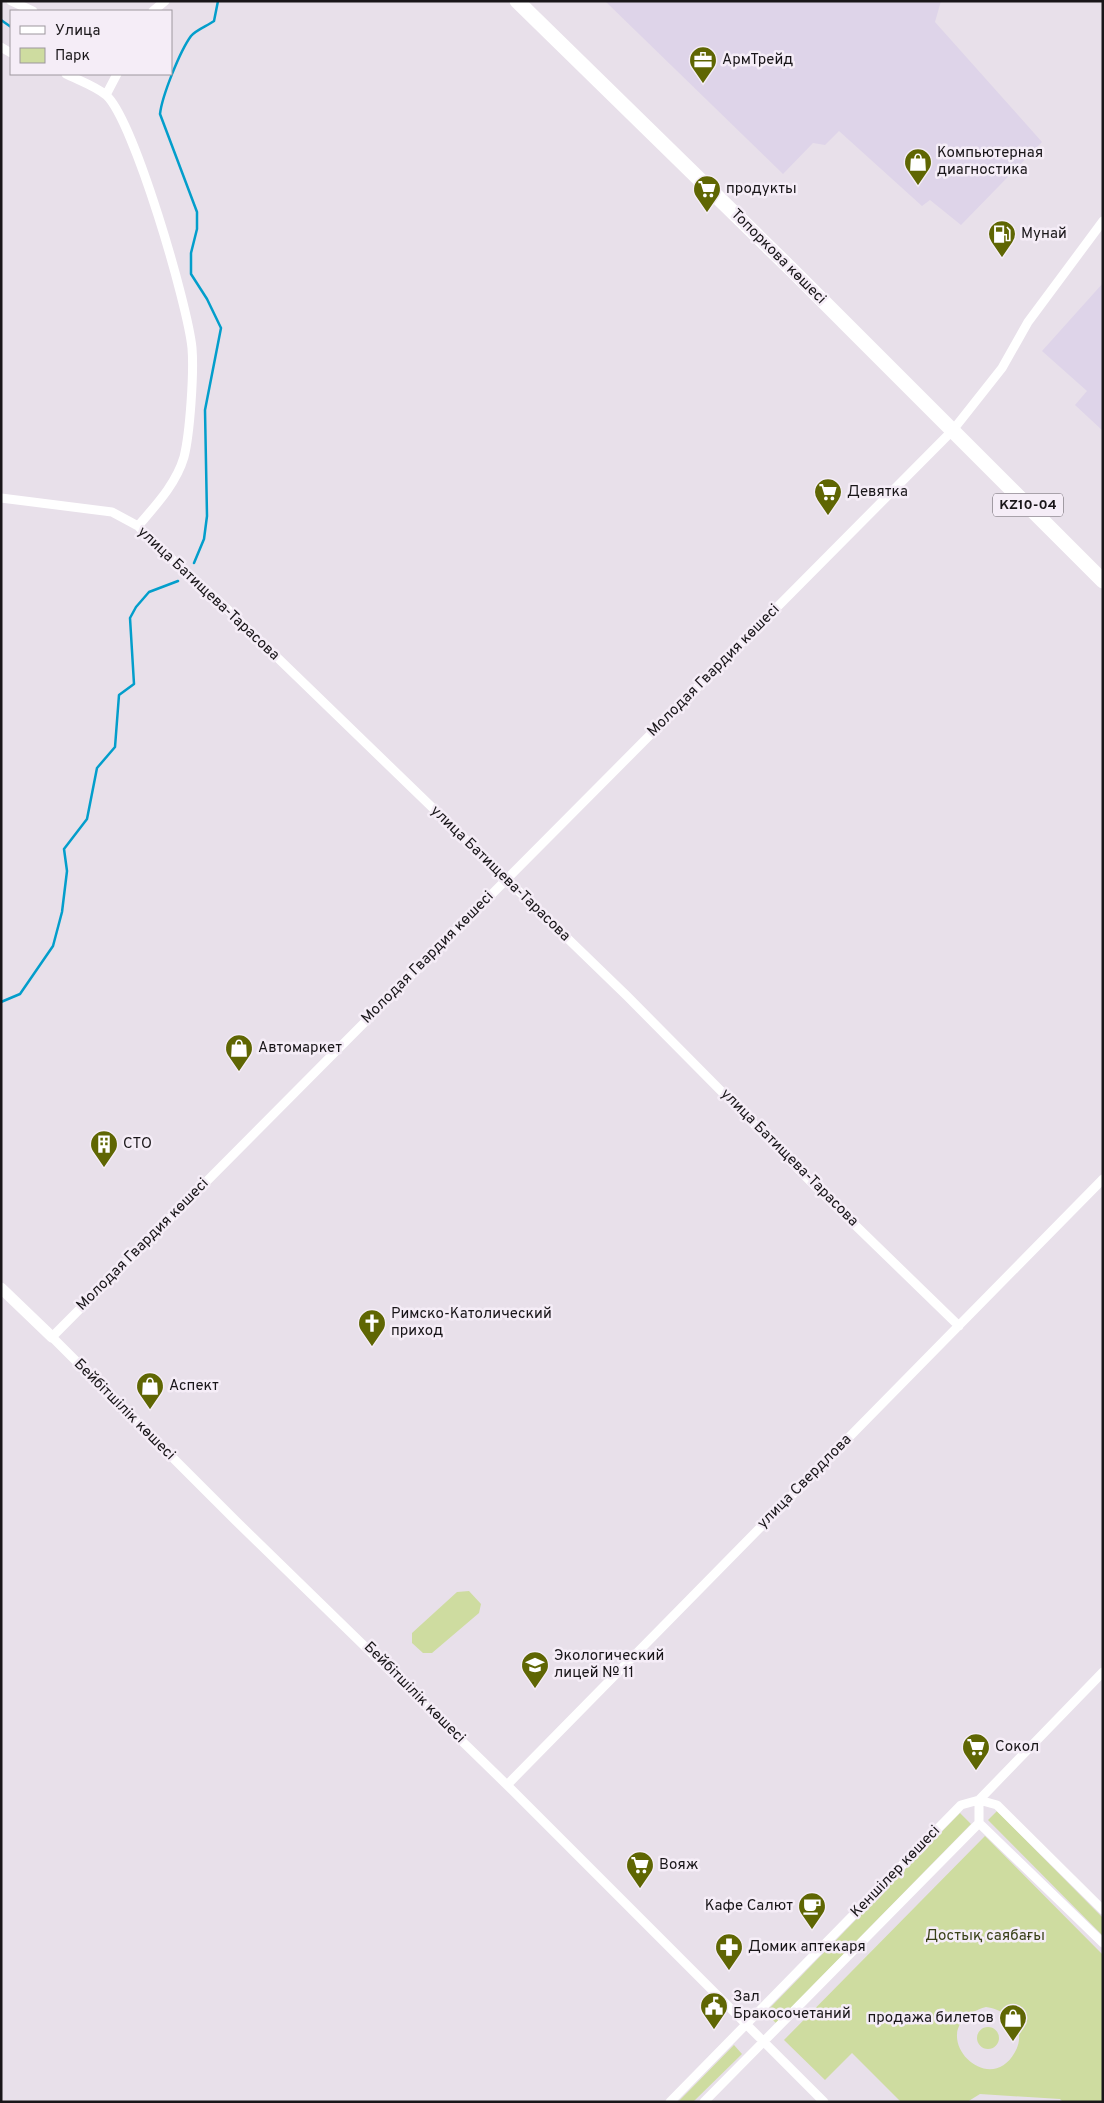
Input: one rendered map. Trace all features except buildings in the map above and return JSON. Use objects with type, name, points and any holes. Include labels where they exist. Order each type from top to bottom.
[{"type":"highway","name":"Топоркова көшесі","points":[[518,1],[953,430]]},
{"type":"highway","name":"KZ10-04","points":[[953,430],[1103,581]]},
{"type":"street","points":[[11,1],[31,10]]},
{"type":"street","points":[[155,10],[165,1]]},
{"type":"street","points":[[68,75],[106,95],[130,140],[161,224],[192,348],[187,438],[184,457],[175,479],[138,526]]},
{"type":"street","points":[[106,95],[116,75]]},
{"type":"street","name":"Молодая Гвардия көшесі","points":[[52,1337],[953,430],[1002,368],[1028,322],[1103,221]]},
{"type":"street","name":"улица Батищева-Тарасова","points":[[1,498],[112,512],[138,526],[223,605],[627,996],[820,1191],[959,1326]]},
{"type":"street","name":"улица Свердлова","points":[[507,1785],[1103,1180]]},
{"type":"street","name":"Бейбітшілік көшесі","points":[[1,1288],[236,1521],[507,1785],[824,2102]]},
{"type":"street","points":[[1103,1672],[979,1800],[979,1822],[1103,1943]]},
{"type":"street","points":[[979,1800],[997,1805],[1103,1910]]},
{"type":"street","name":"Кеншілер көшесі","points":[[670,2102],[748,2025],[962,1805],[979,1800]]},
{"type":"street","name":"Кеншілер көшесі","points":[[704,2102],[979,1822]]},
{"type":"shaded area","points":[[605,1],[941,1],[935,22],[1042,142],[961,225],[930,200],[922,206],[839,131],[825,145],[813,143],[783,174]]},
{"type":"shaded area","points":[[1103,283],[1103,431],[1075,405],[1087,391],[1042,351]]},
{"type":"green space","points":[[469,1591],[481,1604],[479,1613],[432,1653],[423,1653],[412,1643],[412,1633],[457,1592]]},
{"type":"green space","points":[[997,1811],[1103,1918],[1103,1936],[988,1820]]},
{"type":"green space","points":[[960,1813],[971,1824],[776,2023],[765,2013]]},
{"type":"green space","name":"Достық саябағы","points":[[985,1836],[1103,1955],[1103,2102],[1063,2102],[1060,2099],[980,2094],[967,2102],[901,2102],[852,2053],[825,2080],[784,2040]],"holes":[[[986,2007],[1002,2012],[1014,2022],[1019,2036],[1015,2052],[1003,2065],[989,2069],[976,2065],[964,2056],[958,2043],[958,2029],[967,2016]]]},
{"type":"green space","points":[[988,2027],[996,2030],[999,2038],[996,2046],[988,2049],[980,2046],[977,2038],[980,2030]]},
{"type":"green space","points":[[734,2045],[742,2054],[693,2102],[678,2102]]},
{"type":"waterway","points":[[194,563],[204,539],[207,516],[205,410],[221,328],[207,299],[191,274],[191,253],[197,229],[197,212],[160,114],[168,85],[182,52],[193,34],[214,21],[218,1]]},
{"type":"waterway","points":[[1,20],[10,26]]},
{"type":"waterway","points":[[1,1002],[20,994],[53,946],[62,912],[67,871],[64,849],[87,819],[97,768],[115,747],[119,695],[134,684],[130,618],[136,607],[149,592],[178,581]]},
{"type":"place","name":"АрмТрейд","points":[[703,84]]},
{"type":"place","name":"Компьютерная диагностика","points":[[918,186]]},
{"type":"place","name":"продукты","points":[[707,213]]},
{"type":"place","name":"Мунай","points":[[1002,258]]},
{"type":"place","name":"Девятка","points":[[828,516]]},
{"type":"place","name":"Автомаркет","points":[[239,1072]]},
{"type":"place","name":"СТО","points":[[104,1168]]},
{"type":"place","name":"Римско-Католический приход","points":[[372,1347]]},
{"type":"place","name":"Аспект","points":[[150,1410]]},
{"type":"place","name":"Экологический лицей № 11","points":[[535,1689]]},
{"type":"place","name":"Сокол","points":[[976,1771]]},
{"type":"place","name":"Вояж","points":[[640,1889]]},
{"type":"place","name":"Кафе Салют","points":[[812,1930]]},
{"type":"place","name":"Домик аптекаря","points":[[729,1971]]},
{"type":"place","name":"Зал Бракосочетаний","points":[[714,2030]]},
{"type":"place","name":"продажа билетов","points":[[1013,2042]]}]
